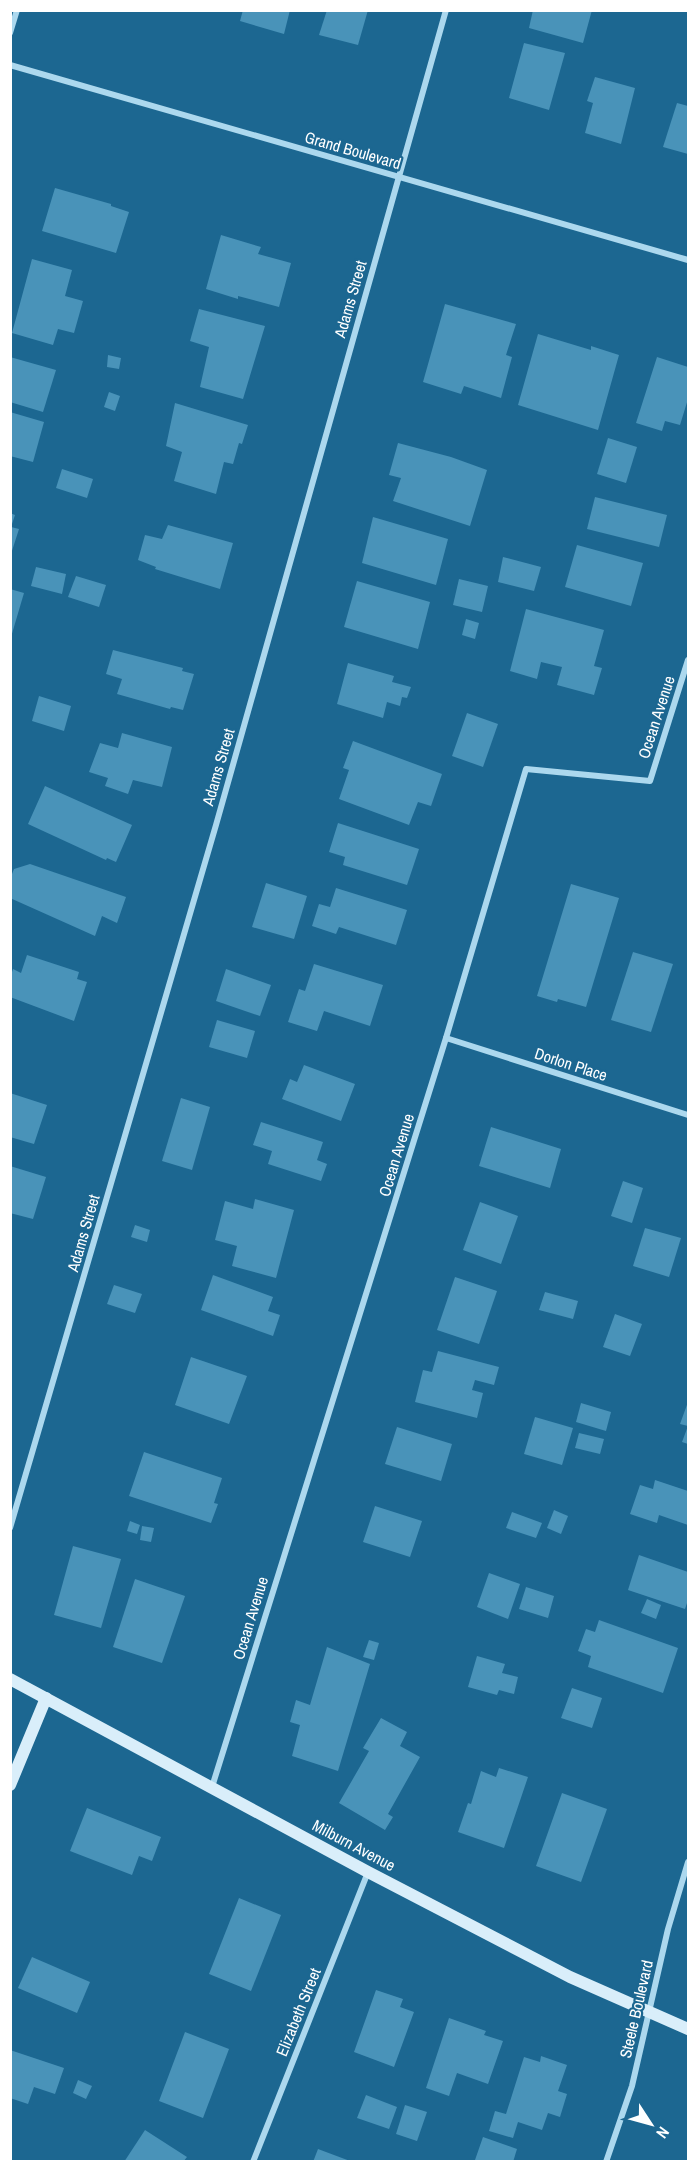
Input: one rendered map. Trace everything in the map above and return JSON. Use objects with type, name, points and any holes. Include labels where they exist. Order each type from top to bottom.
[{"type":"main road","name":"Milburn Avenue","points":[[10,1679],[368,1872],[570,1977],[688,2029]]},
{"type":"main road","points":[[10,1785],[46,1698]]},
{"type":"street","points":[[10,33],[17,10]]},
{"type":"street","name":"Adams Street","points":[[10,1528],[216,825],[446,10]]},
{"type":"street","name":"Grand Boulevard","points":[[10,65],[688,260]]},
{"type":"street","name":"Ocean Avenue","points":[[212,1787],[446,1038],[526,769],[650,781],[688,660]]},
{"type":"street","name":"Dorlon Place","points":[[446,1038],[688,1115]]},
{"type":"street","name":"Steele Boulevard","points":[[606,2162],[632,2086],[668,1929],[688,1862]]},
{"type":"street","name":"Elizabeth Street","points":[[253,2162],[368,1872]]},
{"type":"building","points":[[243,10],[290,10],[284,34],[240,21]]},
{"type":"building","points":[[327,10],[368,10],[358,45],[319,35]]},
{"type":"building","points":[[533,10],[592,10],[583,43],[529,28]]},
{"type":"building","points":[[524,43],[565,53],[549,110],[509,98]]},
{"type":"building","points":[[595,77],[635,88],[621,144],[585,133],[593,103],[587,101]]},
{"type":"building","points":[[677,103],[688,106],[688,154],[663,147]]},
{"type":"building","points":[[55,188],[111,204],[111,206],[129,212],[116,253],[42,231]]},
{"type":"building","points":[[221,235],[261,247],[258,254],[291,263],[279,307],[238,296],[238,299],[206,289]]},
{"type":"building","points":[[32,259],[72,270],[65,296],[83,301],[74,333],[58,329],[53,345],[12,333]]},
{"type":"building","points":[[445,304],[516,324],[506,355],[512,357],[501,398],[464,386],[461,394],[423,382]]},
{"type":"building","points":[[199,309],[265,326],[243,399],[200,387],[209,347],[190,341]]},
{"type":"building","points":[[538,334],[591,350],[591,346],[619,355],[598,430],[518,405]]},
{"type":"building","points":[[108,355],[121,358],[119,369],[107,367]]},
{"type":"building","points":[[10,357],[56,370],[43,412],[10,402]]},
{"type":"building","points":[[657,357],[688,367],[688,399],[680,425],[665,421],[662,431],[636,423]]},
{"type":"building","points":[[109,392],[120,396],[115,411],[104,407]]},
{"type":"building","points":[[175,403],[248,425],[242,444],[239,443],[233,464],[224,462],[216,494],[174,481],[182,452],[166,446]]},
{"type":"building","points":[[10,412],[44,422],[33,462],[10,456]]},
{"type":"building","points":[[608,438],[637,447],[626,483],[597,474]]},
{"type":"building","points":[[398,443],[451,457],[487,470],[470,526],[393,501],[401,478],[389,475]]},
{"type":"building","points":[[62,469],[93,479],[87,498],[56,488]]},
{"type":"building","points":[[595,497],[667,515],[659,547],[587,529]]},
{"type":"building","points":[[10,513],[15,515],[11,527],[19,529],[11,554]]},
{"type":"building","points":[[373,517],[448,539],[436,585],[362,563]]},
{"type":"building","points":[[168,525],[233,543],[220,589],[155,569],[156,567],[138,560],[145,535],[162,539]]},
{"type":"building","points":[[577,545],[643,563],[631,606],[565,587]]},
{"type":"building","points":[[503,557],[541,567],[534,591],[498,582]]},
{"type":"building","points":[[36,567],[66,574],[62,594],[31,586]]},
{"type":"building","points":[[76,576],[106,585],[99,607],[68,597]]},
{"type":"building","points":[[459,579],[488,586],[482,612],[453,605]]},
{"type":"building","points":[[357,581],[430,602],[418,649],[344,627]]},
{"type":"building","points":[[10,589],[24,593],[11,637],[10,637]]},
{"type":"building","points":[[526,609],[604,630],[594,666],[602,668],[594,695],[557,685],[562,667],[541,662],[537,679],[510,671]]},
{"type":"building","points":[[466,619],[479,623],[475,639],[462,635]]},
{"type":"building","points":[[113,650],[183,668],[182,671],[194,674],[183,710],[171,707],[170,709],[117,694],[122,679],[106,674]]},
{"type":"building","points":[[348,663],[394,676],[392,682],[411,687],[407,698],[402,697],[400,706],[387,702],[383,718],[337,704]]},
{"type":"building","points":[[39,696],[71,706],[64,731],[32,721]]},
{"type":"building","points":[[467,713],[498,724],[483,767],[452,756]]},
{"type":"building","points":[[122,733],[172,747],[162,787],[133,780],[128,794],[105,786],[108,778],[89,772],[100,743],[118,748]]},
{"type":"building","points":[[353,741],[442,774],[431,806],[418,802],[409,825],[339,799],[349,770],[343,768]]},
{"type":"building","points":[[45,786],[132,825],[116,862],[107,858],[106,860],[28,824]]},
{"type":"building","points":[[338,823],[419,849],[407,885],[343,865],[345,857],[329,852]]},
{"type":"building","points":[[30,864],[126,897],[117,923],[102,916],[95,936],[10,898],[10,879],[14,869]]},
{"type":"building","points":[[266,883],[307,896],[294,939],[252,927]]},
{"type":"building","points":[[571,884],[619,898],[586,1007],[537,996]]},
{"type":"building","points":[[336,888],[407,910],[396,945],[339,927],[336,934],[312,926],[319,904],[330,907]]},
{"type":"building","points":[[633,952],[673,964],[651,1032],[611,1020]]},
{"type":"building","points":[[27,955],[79,972],[77,979],[87,982],[74,1021],[10,997],[10,978],[13,969],[21,973]]},
{"type":"building","points":[[314,964],[383,985],[370,1026],[324,1011],[317,1031],[288,1022],[299,989],[305,991]]},
{"type":"building","points":[[226,969],[271,985],[260,1016],[216,1001]]},
{"type":"building","points":[[217,1020],[255,1031],[247,1058],[209,1047]]},
{"type":"building","points":[[304,1065],[355,1084],[341,1121],[282,1099],[290,1079],[297,1082]]},
{"type":"building","points":[[10,1093],[47,1105],[34,1144],[10,1137]]},
{"type":"building","points":[[181,1098],[210,1107],[192,1170],[162,1161]]},
{"type":"building","points":[[261,1122],[323,1142],[317,1160],[327,1164],[321,1181],[268,1164],[272,1151],[253,1145]]},
{"type":"building","points":[[491,1127],[561,1149],[550,1188],[479,1166]]},
{"type":"building","points":[[10,1166],[46,1177],[33,1219],[10,1213]]},
{"type":"building","points":[[623,1181],[643,1188],[632,1223],[611,1216]]},
{"type":"building","points":[[255,1199],[294,1210],[276,1278],[232,1266],[237,1246],[215,1240],[225,1201],[253,1209]]},
{"type":"building","points":[[480,1202],[518,1216],[501,1264],[463,1250]]},
{"type":"building","points":[[135,1225],[150,1230],[147,1242],[131,1237]]},
{"type":"building","points":[[645,1228],[681,1238],[669,1277],[633,1266]]},
{"type":"building","points":[[213,1275],[273,1297],[268,1311],[280,1315],[273,1336],[201,1310]]},
{"type":"building","points":[[455,1277],[497,1291],[479,1344],[437,1330]]},
{"type":"building","points":[[114,1285],[142,1294],[135,1313],[107,1304]]},
{"type":"building","points":[[545,1292],[578,1301],[573,1319],[539,1310]]},
{"type":"building","points":[[615,1314],[642,1324],[630,1356],[603,1347]]},
{"type":"building","points":[[438,1351],[499,1367],[494,1385],[475,1380],[472,1390],[483,1393],[477,1418],[415,1402],[423,1370],[432,1372]]},
{"type":"building","points":[[191,1357],[247,1376],[229,1424],[175,1405]]},
{"type":"building","points":[[688,1402],[688,1426],[680,1424]]},
{"type":"building","points":[[581,1403],[611,1412],[606,1431],[576,1422]]},
{"type":"building","points":[[535,1417],[573,1428],[562,1465],[524,1454]]},
{"type":"building","points":[[688,1426],[688,1444],[682,1442]]},
{"type":"building","points":[[397,1427],[452,1444],[441,1481],[385,1464]]},
{"type":"building","points":[[579,1433],[604,1439],[600,1454],[575,1448]]},
{"type":"building","points":[[144,1452],[222,1478],[214,1503],[218,1504],[211,1523],[129,1496]]},
{"type":"building","points":[[655,1480],[688,1491],[688,1525],[659,1515],[657,1523],[630,1514],[640,1485],[653,1489]]},
{"type":"building","points":[[375,1506],[422,1521],[410,1557],[363,1542]]},
{"type":"building","points":[[554,1510],[568,1516],[561,1534],[547,1528]]},
{"type":"building","points":[[512,1512],[542,1523],[536,1538],[506,1528]]},
{"type":"building","points":[[130,1521],[140,1525],[137,1534],[127,1531]]},
{"type":"building","points":[[142,1526],[154,1528],[151,1542],[140,1540]]},
{"type":"building","points":[[73,1546],[121,1559],[101,1628],[54,1615]]},
{"type":"building","points":[[639,1555],[688,1572],[688,1600],[685,1609],[628,1590]]},
{"type":"building","points":[[489,1573],[520,1584],[508,1619],[477,1607]]},
{"type":"building","points":[[135,1579],[185,1596],[162,1663],[113,1647]]},
{"type":"building","points":[[526,1587],[554,1596],[548,1618],[519,1609]]},
{"type":"building","points":[[647,1599],[661,1605],[656,1619],[641,1613]]},
{"type":"building","points":[[599,1620],[678,1648],[663,1693],[588,1667],[591,1656],[578,1651],[586,1629],[595,1632]]},
{"type":"building","points":[[369,1640],[379,1643],[374,1660],[363,1657]]},
{"type":"building","points":[[327,1647],[370,1664],[338,1771],[292,1756],[300,1725],[290,1722],[296,1700],[310,1705]]},
{"type":"building","points":[[477,1656],[505,1664],[502,1673],[518,1677],[514,1694],[499,1690],[497,1695],[468,1687]]},
{"type":"building","points":[[572,1688],[602,1698],[592,1728],[561,1718]]},
{"type":"building","points":[[381,1718],[407,1732],[400,1746],[420,1757],[388,1814],[393,1817],[385,1830],[339,1803],[369,1751],[363,1748]]},
{"type":"building","points":[[499,1768],[528,1777],[504,1848],[458,1832],[468,1803],[471,1804],[481,1771],[496,1777]]},
{"type":"building","points":[[562,1793],[607,1809],[581,1882],[536,1866]]},
{"type":"building","points":[[87,1808],[161,1837],[152,1861],[139,1856],[132,1875],[70,1851]]},
{"type":"building","points":[[239,1898],[281,1915],[251,1991],[209,1974]]},
{"type":"building","points":[[32,1957],[90,1982],[77,2013],[18,1988]]},
{"type":"building","points":[[376,1990],[403,1999],[400,2007],[414,2012],[394,2067],[354,2052]]},
{"type":"building","points":[[449,2018],[486,2031],[484,2035],[503,2041],[488,2084],[457,2073],[449,2096],[426,2088]]},
{"type":"building","points":[[185,2032],[229,2049],[203,2118],[159,2101]]},
{"type":"building","points":[[10,2050],[64,2068],[55,2094],[34,2087],[28,2104],[10,2098]]},
{"type":"building","points":[[541,2056],[567,2065],[558,2091],[567,2094],[560,2117],[548,2113],[542,2130],[518,2122],[513,2138],[489,2131],[495,2111],[506,2114],[524,2057],[540,2062]]},
{"type":"building","points":[[78,2080],[92,2086],[86,2099],[73,2093]]},
{"type":"building","points":[[366,2095],[397,2107],[389,2129],[357,2118]]},
{"type":"building","points":[[405,2105],[427,2112],[417,2141],[396,2134]]},
{"type":"building","points":[[145,2130],[187,2157],[183,2162],[124,2162]]},
{"type":"building","points":[[483,2137],[517,2149],[513,2162],[475,2160]]},
{"type":"building","points":[[318,2149],[350,2161],[350,2162],[313,2162]]}]
